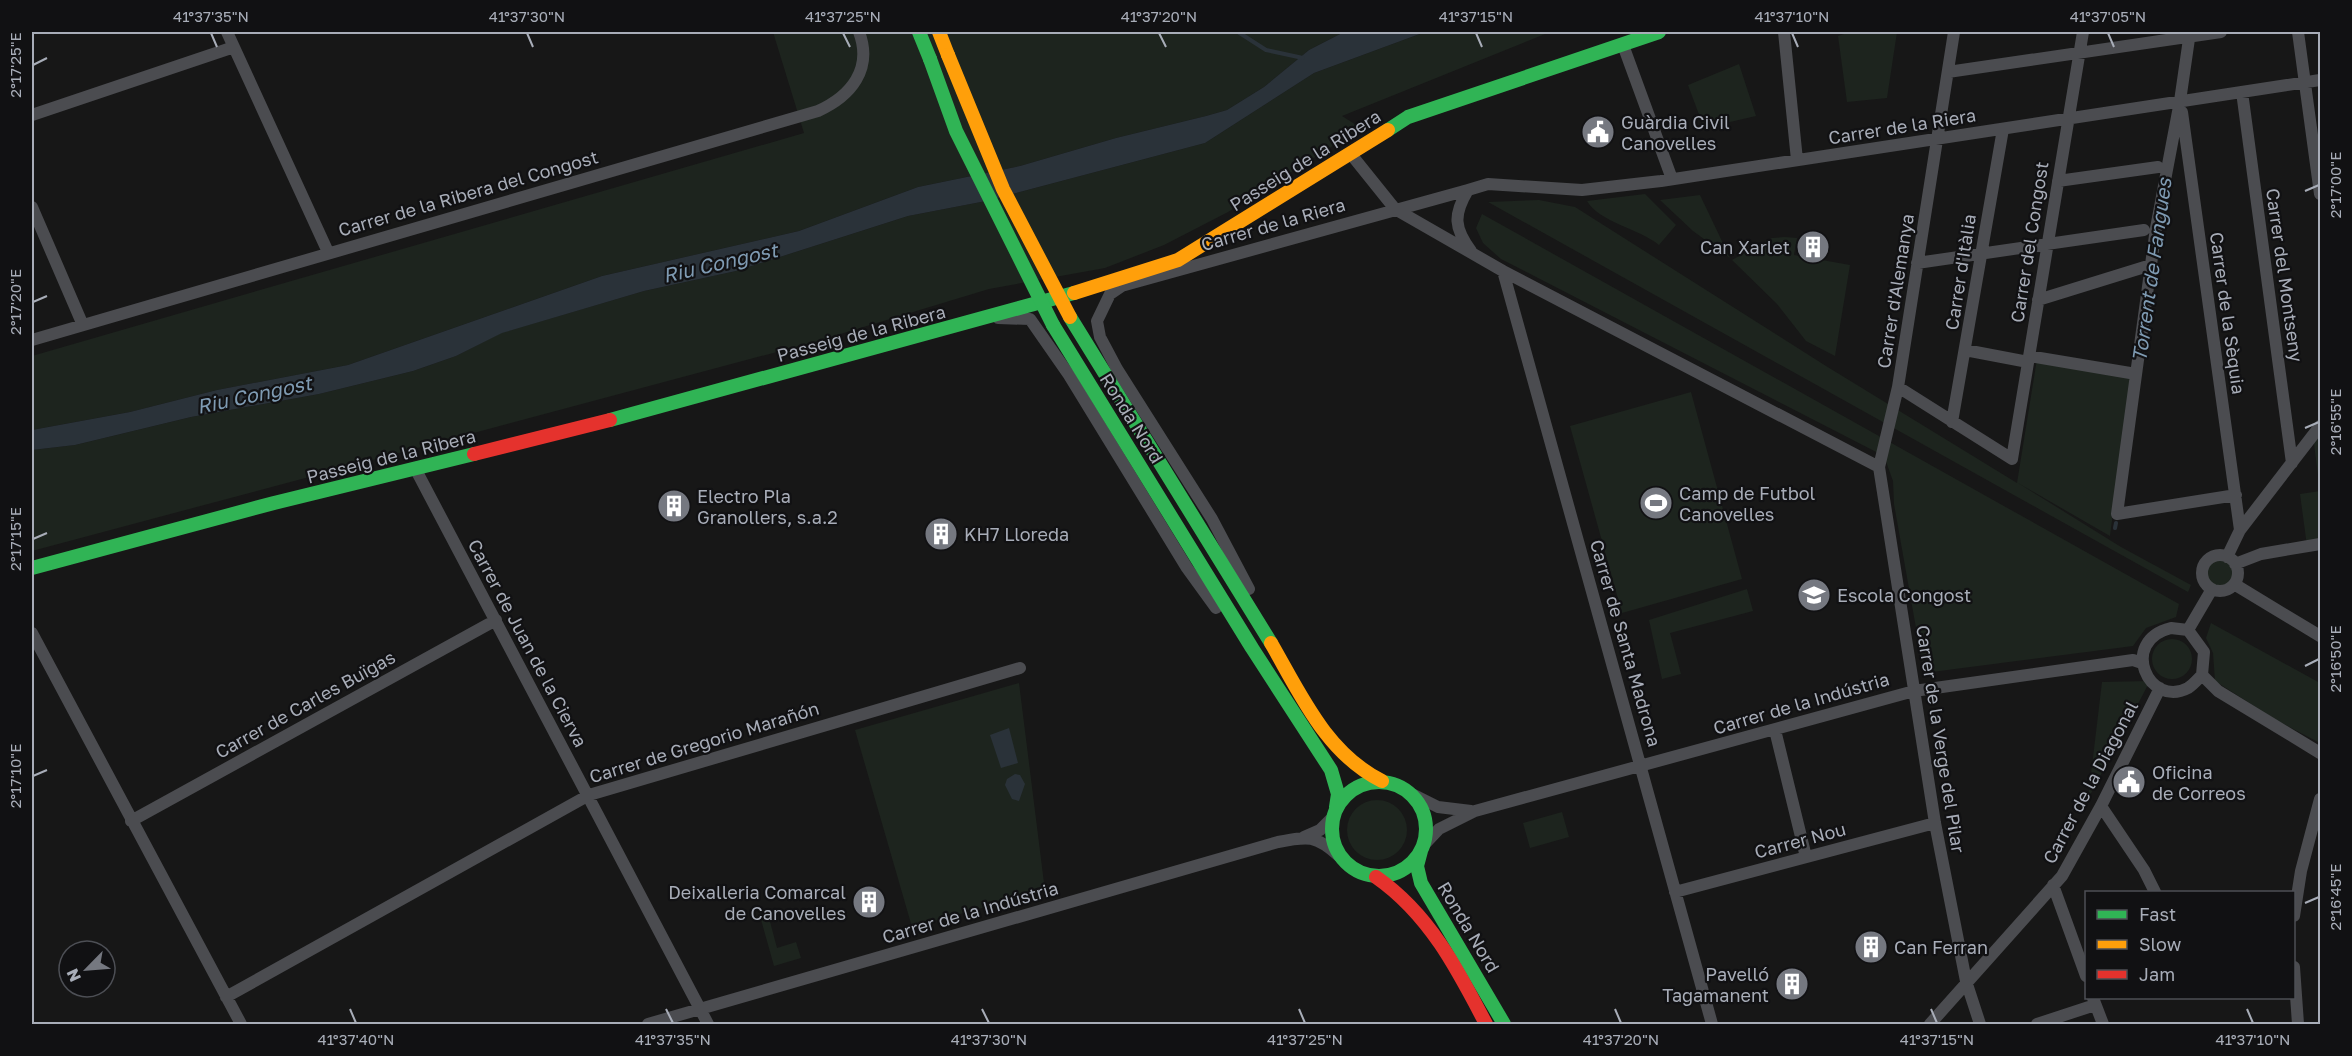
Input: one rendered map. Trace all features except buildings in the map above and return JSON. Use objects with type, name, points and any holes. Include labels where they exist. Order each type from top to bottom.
[{"type":"main road","name":"Ronda Nord","points":[[920,32],[956,130],[1053,325],[1252,648],[1331,770],[1338,794],[1334,813]]},
{"type":"main road","name":"Ronda Nord","points":[[940,32],[973,123],[1010,203],[1070,316],[1331,741],[1360,770],[1386,782]]},
{"type":"main road","name":"Passeig de la Ribera","points":[[32,568],[274,503],[417,470],[610,420],[1088,289],[1178,260],[1408,117],[1659,32]]},
{"type":"main road","points":[[1370,782],[1386,782],[1410,793],[1424,815],[1426,831],[1424,846],[1416,860],[1404,870],[1391,876],[1376,877],[1362,874],[1349,867],[1339,856],[1333,843],[1334,813],[1355,788],[1370,782]]},
{"type":"main road","name":"Ronda Nord","points":[[1424,846],[1417,866],[1421,883],[1504,1024]]},
{"type":"main road","name":"Ronda Nord","points":[[1376,877],[1404,896],[1421,914],[1486,1024]]},
{"type":"street","points":[[227,32],[328,252]]},
{"type":"street","name":"Carrer de la Ribera del Congost","points":[[32,340],[82,323],[818,111],[844,97],[858,80],[863,59],[859,32]]},
{"type":"street","points":[[1784,32],[1797,160]]},
{"type":"street","name":"Carrer d'Alemanya","points":[[1954,32],[1898,387],[2012,459]]},
{"type":"street","name":"Carrer del Congost","points":[[2012,459],[2083,32]]},
{"type":"street","points":[[1948,72],[2190,34],[2221,32]]},
{"type":"street","points":[[2298,32],[2320,194]]},
{"type":"street","points":[[2190,34],[2151,265],[2117,514],[2236,495]]},
{"type":"street","points":[[1623,45],[1672,179]]},
{"type":"street","points":[[32,114],[234,47]]},
{"type":"street","name":"Carrer de la Riera","points":[[1088,289],[1105,291],[1488,184],[1582,190],[1672,179],[2320,80]]},
{"type":"street","name":"Carrer del Montseny","points":[[2242,92],[2292,463]]},
{"type":"street","name":"Carrer de la Sèquia","points":[[2180,101],[2240,530]]},
{"type":"street","name":"Carrer d'Itàlia","points":[[1952,422],[2003,129]]},
{"type":"street","points":[[1350,153],[1395,209],[1503,271],[1879,467]]},
{"type":"street","points":[[2058,181],[2158,167]]},
{"type":"street","points":[[1468,190],[1457,208],[1459,234],[1471,251]]},
{"type":"street","points":[[32,207],[82,323]]},
{"type":"street","points":[[1917,263],[2144,230]]},
{"type":"street","points":[[2038,300],[2151,265]]},
{"type":"street","points":[[1143,271],[1110,294],[1097,321],[1100,337],[1117,369],[1212,519],[1237,564],[1271,643]]},
{"type":"street","name":"Carrer de Santa Madrona","points":[[1503,271],[1712,1024]]},
{"type":"street","points":[[981,319],[1030,319],[1069,375],[1186,567],[1213,604],[1252,648]]},
{"type":"street","points":[[1965,350],[2136,374]]},
{"type":"street","name":"Carrer de la Verge del Pilar","points":[[1898,387],[1879,467],[1935,822],[1966,981],[1980,1024]]},
{"type":"street","points":[[2320,426],[2240,530],[2231,560],[2238,573],[2234,584],[2225,590],[2212,589],[2203,578],[2204,566],[2215,556],[2231,560],[2320,544]]},
{"type":"street","name":"Carrer de Juan de la Cierva","points":[[417,470],[708,1024]]},
{"type":"street","points":[[2234,584],[2320,636]]},
{"type":"street","points":[[2188,630],[2212,589]]},
{"type":"street","name":"Carrer de Carles Buïgas","points":[[131,821],[496,620]]},
{"type":"street","points":[[2188,630],[2204,652],[2202,675],[2188,688],[2178,691],[2160,688],[2150,681],[2142,663],[2148,641],[2161,631],[2188,630]]},
{"type":"street","points":[[32,633],[241,1024]]},
{"type":"street","name":"Carrer de la Indústria","points":[[1475,811],[1914,691],[2133,660],[2142,663]]},
{"type":"street","name":"Carrer de Gregorio Marañón","points":[[226,997],[589,795],[1020,668]]},
{"type":"street","points":[[2202,675],[2218,691],[2320,753]]},
{"type":"street","name":"Carrer de la Diagonal","points":[[1930,1024],[2062,876],[2101,806],[2160,688]]},
{"type":"street","points":[[1775,730],[1806,857]]},
{"type":"street","points":[[1410,793],[1438,807],[1475,811]]},
{"type":"street","points":[[2295,910],[2301,872],[2320,799]]},
{"type":"street","points":[[2101,806],[2144,870],[2154,891]]},
{"type":"street","points":[[1424,846],[1439,829],[1475,811]]},
{"type":"street","name":"Carrer de la Indústria","points":[[648,1024],[1252,848],[1303,837],[1320,830],[1334,813]]},
{"type":"street","name":"Carrer Nou","points":[[1675,892],[1935,822]]},
{"type":"street","points":[[1303,837],[1322,841],[1339,856]]},
{"type":"street","points":[[2053,885],[2082,946],[2085,968]]},
{"type":"street","points":[[2295,981],[2298,1024]]},
{"type":"street","points":[[2037,1024],[2094,1001],[2103,1024]]},
{"type":"shaded area","points":[[773,32],[1344,32],[1309,50],[1264,87],[1227,110],[1116,138],[1020,166],[918,187],[799,231],[602,276],[348,365],[217,390],[130,412],[32,430],[32,356],[804,133]]},
{"type":"shaded area","points":[[1425,32],[1550,32],[1342,116],[1361,128],[1228,212],[1164,245],[1105,268],[989,289],[814,342],[32,551],[32,450],[75,445],[191,417],[319,394],[413,371],[456,356],[501,333],[644,291],[736,271],[908,216],[986,201],[1205,143],[1314,73]]},
{"type":"shaded area","points":[[1850,32],[1897,32],[1887,98],[1847,102],[1838,36]]},
{"type":"shaded area","points":[[1739,64],[1756,116],[1704,128],[1688,85]]},
{"type":"shaded area","points":[[1645,194],[1676,225],[1659,245],[1610,220],[1587,201]]},
{"type":"shaded area","points":[[1700,195],[1730,258],[1693,231],[1660,200]]},
{"type":"shaded area","points":[[1539,200],[1575,207],[1826,366],[2017,483],[2037,359],[2131,374],[2110,536],[2018,483],[2121,547],[2191,585],[2188,592],[1488,202]]},
{"type":"shaded area","points":[[1482,214],[2179,604],[2176,617],[2146,628],[2133,646],[1924,673],[1894,504],[1893,481],[1884,456],[1501,259],[1483,243],[1476,228]]},
{"type":"shaded area","points":[[1772,238],[1797,238],[1794,255],[1850,265],[1835,356],[1806,341],[1777,304],[1732,260]]},
{"type":"shaded area","name":"Camp de Futbol Canovelles","points":[[1691,392],[1742,579],[1622,613],[1570,426]]},
{"type":"shaded area","points":[[2320,426],[2320,491],[2313,436]]},
{"type":"shaded area","points":[[2320,491],[2320,544],[2307,546],[2300,494]]},
{"type":"shaded area","points":[[2220,557],[2232,562],[2237,574],[2232,586],[2220,591],[2208,586],[2203,574],[2208,562]]},
{"type":"shaded area","points":[[1747,589],[1753,611],[1670,633],[1681,674],[1662,679],[1649,620]]},
{"type":"shaded area","points":[[2211,623],[2320,683],[2320,743],[2276,720],[2215,681],[2213,653],[2206,638]]},
{"type":"shaded area","points":[[2172,639],[2180,640],[2186,645],[2191,651],[2191,667],[2186,673],[2180,678],[2172,679],[2164,678],[2158,673],[2153,667],[2152,659],[2153,651],[2158,645],[2164,640]]},
{"type":"shaded area","points":[[2150,681],[2088,799],[2102,682]]},
{"type":"shaded area","points":[[1019,683],[1045,891],[912,927],[855,730]]},
{"type":"shaded area","points":[[1371,800],[1383,800],[1394,805],[1402,813],[1407,830],[1405,842],[1394,855],[1383,860],[1371,860],[1360,855],[1352,847],[1347,836],[1347,824],[1352,813],[1360,805]]},
{"type":"shaded area","points":[[1562,812],[1569,837],[1530,848],[1523,823]]},
{"type":"shaded area","points":[[768,914],[777,948],[796,942],[801,958],[774,966],[760,916]]},
{"type":"water","name":"Riu Congost","points":[[1344,32],[1425,32],[1314,73],[1205,143],[986,201],[908,216],[736,271],[644,291],[502,333],[456,356],[413,371],[319,394],[191,417],[75,445],[32,450],[32,430],[130,412],[217,390],[348,365],[602,276],[799,231],[918,187],[1020,166],[1116,138],[1227,110],[1264,87],[1309,50]]},
{"type":"water","points":[[1009,728],[1018,763],[1001,768],[990,735]]},
{"type":"water","points":[[1015,774],[1020,775],[1025,784],[1019,801],[1012,799],[1005,785],[1007,779]]},
{"type":"waterway","points":[[1238,32],[1266,50],[1303,58]]},
{"type":"waterway","name":"Torrent de Fangues","points":[[2115,528],[2116,523]]},
{"type":"traffic: fast","points":[[919,32],[930,59]]},
{"type":"traffic: fast","points":[[1388,130],[1408,117],[1659,32]]},
{"type":"traffic: fast","points":[[930,59],[956,131],[1053,325]]},
{"type":"traffic: fast","points":[[610,420],[1074,293]]},
{"type":"traffic: fast","points":[[1070,317],[1271,643]]},
{"type":"traffic: fast","points":[[1053,325],[1252,648]]},
{"type":"traffic: fast","points":[[32,568],[274,503],[474,454]]},
{"type":"traffic: fast","points":[[1252,648],[1331,770],[1338,794],[1336,807]]},
{"type":"traffic: fast","points":[[1370,782],[1388,782],[1413,795],[1423,811],[1426,829],[1423,847],[1413,863],[1388,876],[1370,876],[1345,863],[1332,838],[1332,820],[1345,795],[1370,782]]},
{"type":"traffic: fast","points":[[1421,851],[1417,866],[1421,883],[1504,1024]]},
{"type":"traffic: slow","points":[[939,32],[948,55]]},
{"type":"traffic: slow","points":[[948,55],[1003,189],[1070,317]]},
{"type":"traffic: slow","points":[[1074,293],[1178,260],[1388,130]]},
{"type":"traffic: slow","points":[[1271,643],[1305,702],[1330,739],[1362,769],[1382,781]]},
{"type":"traffic: jam","points":[[474,454],[610,420]]},
{"type":"traffic: jam","points":[[1376,877],[1411,908],[1440,943],[1486,1024]]},
{"type":"place","name":"Guàrdia Civil Canovelles","points":[[1598,132]]},
{"type":"place","name":"Can Xarlet","points":[[1813,247]]},
{"type":"place","name":"Camp de Futbol Canovelles","points":[[1656,503]]},
{"type":"place","name":"Electro Pla Granollers, s.a.2","points":[[674,506]]},
{"type":"place","name":"KH7 Lloreda","points":[[941,534]]},
{"type":"place","name":"Escola Congost","points":[[1814,595]]},
{"type":"place","name":"Oficina de Correos","points":[[2129,782]]},
{"type":"place","name":"Deixalleria Comarcal de Canovelles","points":[[869,902]]},
{"type":"place","name":"Can Ferran","points":[[1871,947]]},
{"type":"place","name":"Pavelló Tagamanent","points":[[1792,984]]}]
